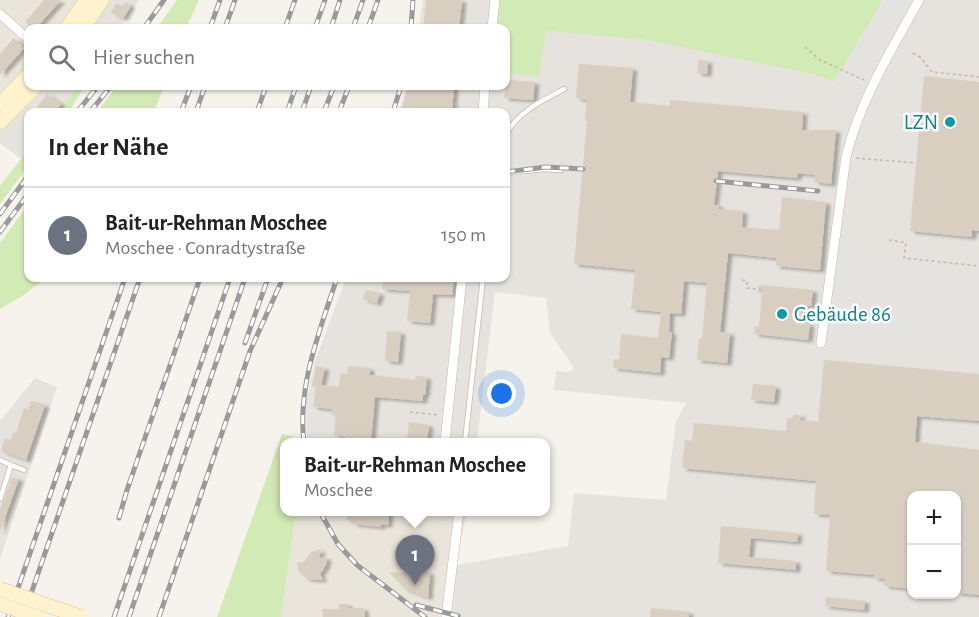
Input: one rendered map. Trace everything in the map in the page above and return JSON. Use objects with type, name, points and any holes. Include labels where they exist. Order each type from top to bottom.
[{"type":"main road","points":[[70,24],[86,0]]},
{"type":"main road","points":[[86,24],[102,0]]},
{"type":"main road","points":[[0,104],[24,79]]},
{"type":"main road","points":[[0,122],[32,90]]},
{"type":"main road","points":[[0,589],[82,617]]},
{"type":"main road","points":[[0,604],[38,617]]},
{"type":"street","points":[[492,24],[495,0]]},
{"type":"street","points":[[821,343],[846,157],[857,120],[873,84],[918,0]]},
{"type":"street","points":[[0,14],[24,35]]},
{"type":"street","points":[[483,108],[485,90]]},
{"type":"street","points":[[445,438],[462,282]]},
{"type":"street","points":[[446,617],[459,516]]},
{"type":"lane","points":[[510,127],[531,107],[564,89]]},
{"type":"lane","points":[[510,173],[543,169],[561,170]]},
{"type":"lane","points":[[465,438],[483,282]]},
{"type":"lane","points":[[0,460],[24,470]]},
{"type":"lane","points":[[0,499],[11,465]]},
{"type":"path","points":[[805,47],[820,60],[873,84]]},
{"type":"path","points":[[913,53],[920,57],[932,72],[979,77]]},
{"type":"path","points":[[846,157],[916,163]]},
{"type":"path","points":[[889,240],[906,243],[904,258],[979,266]]},
{"type":"path","points":[[742,280],[747,281],[747,288],[763,290]]},
{"type":"path","points":[[410,412],[448,416]]},
{"type":"shaded area","points":[[0,0],[92,0],[76,24],[24,24],[24,87],[0,111]]},
{"type":"shaded area","points":[[92,0],[139,0],[123,24],[76,24]]},
{"type":"shaded area","points":[[423,0],[497,0],[494,24],[420,24]]},
{"type":"shaded area","points":[[883,0],[979,0],[979,617],[454,617],[456,565],[568,546],[574,493],[666,500],[676,422],[686,403],[554,390],[556,371],[569,372],[574,368],[550,333],[546,298],[495,292],[477,438],[307,438],[306,403],[315,361],[345,282],[510,282],[510,108],[400,108],[405,90],[510,90],[510,74],[539,76],[546,31],[646,40],[812,74],[834,82]]},
{"type":"shaded area","points":[[883,0],[910,0],[855,91],[834,82]]},
{"type":"shaded area","points":[[24,90],[75,90],[61,108],[24,108],[24,155],[21,159],[0,143],[0,111]]},
{"type":"shaded area","points":[[842,254],[979,268],[979,361],[833,347]]},
{"type":"shaded area","points":[[731,286],[741,287],[738,325],[727,324]]},
{"type":"shaded area","points":[[35,378],[57,387],[0,559],[0,421]]},
{"type":"shaded area","points":[[295,516],[466,516],[456,565],[454,617],[281,617]]},
{"type":"green space","points":[[177,0],[199,0],[188,24],[160,24]]},
{"type":"green space","points":[[497,0],[883,0],[834,82],[812,74],[646,40],[546,31],[539,76],[510,74],[510,24],[494,24]]},
{"type":"green space","points":[[75,90],[83,90],[71,108],[61,108]]},
{"type":"green space","points":[[114,90],[162,90],[156,108],[100,108]]},
{"type":"green space","points":[[24,155],[24,171],[0,204],[0,186]]},
{"type":"green space","points":[[24,210],[24,282],[41,282],[0,309],[0,243]]},
{"type":"green space","points":[[282,434],[293,438],[281,438]]},
{"type":"green space","points":[[280,440],[280,516],[295,516],[281,617],[217,617]]},
{"type":"building","points":[[44,0],[61,0],[40,24],[25,22]]},
{"type":"building","points":[[426,0],[462,0],[459,24],[423,24]]},
{"type":"building","points":[[125,2],[131,6],[123,19],[111,12],[117,3],[122,7]]},
{"type":"building","points":[[14,38],[24,48],[0,75],[0,54]]},
{"type":"building","points":[[699,60],[708,61],[707,74],[697,73]]},
{"type":"building","points":[[579,64],[633,68],[630,102],[670,106],[670,100],[803,112],[802,130],[836,130],[831,184],[814,182],[815,175],[798,173],[797,178],[718,171],[714,205],[719,205],[719,209],[743,211],[742,227],[779,230],[782,197],[826,202],[820,270],[776,266],[776,258],[728,253],[720,332],[730,333],[727,363],[697,360],[699,338],[702,339],[707,283],[684,281],[681,314],[670,313],[669,332],[672,332],[669,358],[661,357],[660,373],[613,368],[614,359],[619,360],[621,334],[658,338],[661,312],[631,309],[635,270],[574,264],[587,121],[585,121],[587,100],[576,98]]},
{"type":"building","name":"LZN","points":[[924,76],[979,82],[979,231],[972,230],[972,237],[910,231]]},
{"type":"building","points":[[510,80],[535,82],[533,100],[504,98],[505,90],[510,90]]},
{"type":"building","points":[[407,90],[454,90],[452,108],[402,108]]},
{"type":"building","points":[[47,94],[61,104],[58,108],[36,108]]},
{"type":"building","points":[[383,282],[454,282],[452,295],[433,294],[430,323],[407,321],[410,291],[382,289]]},
{"type":"building","name":"Gebäude 86","points":[[759,285],[813,290],[811,306],[804,305],[803,323],[810,324],[808,340],[754,334],[755,326],[759,327],[762,293],[758,293]]},
{"type":"building","points":[[366,290],[380,293],[377,303],[363,299]]},
{"type":"building","points":[[387,331],[401,332],[398,362],[385,361]]},
{"type":"building","points":[[824,360],[979,374],[979,421],[917,416],[915,442],[979,450],[979,595],[961,593],[961,491],[907,491],[907,588],[884,586],[885,579],[874,578],[874,575],[826,571],[830,515],[814,514],[816,481],[682,468],[685,440],[692,441],[694,423],[786,431],[787,418],[792,419],[793,415],[801,415],[800,420],[818,422]]},
{"type":"building","points":[[316,366],[325,368],[321,385],[339,387],[340,373],[347,374],[348,366],[370,368],[370,375],[415,380],[416,376],[427,377],[423,401],[375,397],[371,438],[345,438],[334,435],[336,415],[331,415],[332,409],[313,407],[316,387],[312,386]]},
{"type":"building","points":[[753,384],[776,386],[774,402],[751,400]]},
{"type":"building","points":[[31,401],[45,405],[26,460],[1,451],[5,438],[11,440],[13,432],[16,433],[24,408],[28,410]]},
{"type":"building","points":[[409,422],[429,425],[427,438],[407,438]]},
{"type":"building","points":[[12,477],[19,479],[0,531],[0,509]]},
{"type":"building","points":[[348,516],[389,516],[388,525],[381,524],[381,527],[353,524],[353,521],[347,520]]},
{"type":"building","points":[[721,526],[798,533],[797,542],[751,538],[749,557],[796,561],[796,570],[718,563]]},
{"type":"building","points":[[321,549],[319,558],[327,557],[326,565],[320,574],[323,580],[307,579],[298,571],[297,563],[304,562],[311,552]]},
{"type":"building","points":[[405,570],[430,572],[428,598],[405,589],[389,572],[404,573]]},
{"type":"building","points":[[826,597],[865,601],[864,610],[825,606]]},
{"type":"building","points":[[339,604],[348,604],[348,608],[364,608],[365,617],[323,617],[322,609],[339,609]]},
{"type":"building","points":[[651,608],[689,612],[689,617],[650,617]]},
{"type":"tram line","points":[[0,594],[68,617]]},
{"type":"railway","points":[[147,24],[164,0]]},
{"type":"railway","points":[[211,24],[220,0]]},
{"type":"railway","points":[[226,24],[235,0]]},
{"type":"railway","points":[[286,24],[295,0]]},
{"type":"railway","points":[[316,24],[325,0]]},
{"type":"railway","points":[[332,24],[340,0]]},
{"type":"railway","points":[[354,24],[363,0]]},
{"type":"railway","points":[[369,24],[378,0]]},
{"type":"railway","points":[[411,24],[413,0]]},
{"type":"railway","points":[[80,108],[95,90]]},
{"type":"railway","points":[[93,108],[108,90]]},
{"type":"railway","points":[[183,108],[189,90]]},
{"type":"railway","points":[[197,108],[204,90]]},
{"type":"railway","points":[[258,108],[265,90]]},
{"type":"railway","points":[[288,108],[295,90]]},
{"type":"railway","points":[[303,108],[310,90]]},
{"type":"railway","points":[[326,108],[332,90]]},
{"type":"railway","points":[[341,108],[347,90]]},
{"type":"railway","points":[[394,108],[400,90]]},
{"type":"railway","points":[[510,172],[546,167],[583,169]]},
{"type":"railway","points":[[0,214],[24,181]]},
{"type":"railway","points":[[716,181],[818,191]]},
{"type":"railway","points":[[0,232],[24,199]]},
{"type":"railway","points":[[8,617],[124,282]]},
{"type":"railway","points":[[23,617],[139,282]]},
{"type":"railway","points":[[119,518],[199,282]]},
{"type":"railway","points":[[114,617],[229,282]]},
{"type":"railway","points":[[129,617],[244,282]]},
{"type":"railway","points":[[245,343],[267,282]]},
{"type":"railway","points":[[159,617],[250,351],[281,282]]},
{"type":"railway","points":[[304,438],[304,400],[307,379],[317,338],[336,282]]},
{"type":"railway","points":[[322,516],[338,544],[357,565],[425,617]]},
{"type":"railway","points":[[416,605],[458,616]]},
{"type":"place","name":"LZN","points":[[950,122]]},
{"type":"place","name":"Gebäude 86","points":[[782,314]]},
{"type":"place","name":"Bait-ur-Rehman Moschee","points":[[415,585]]}]
